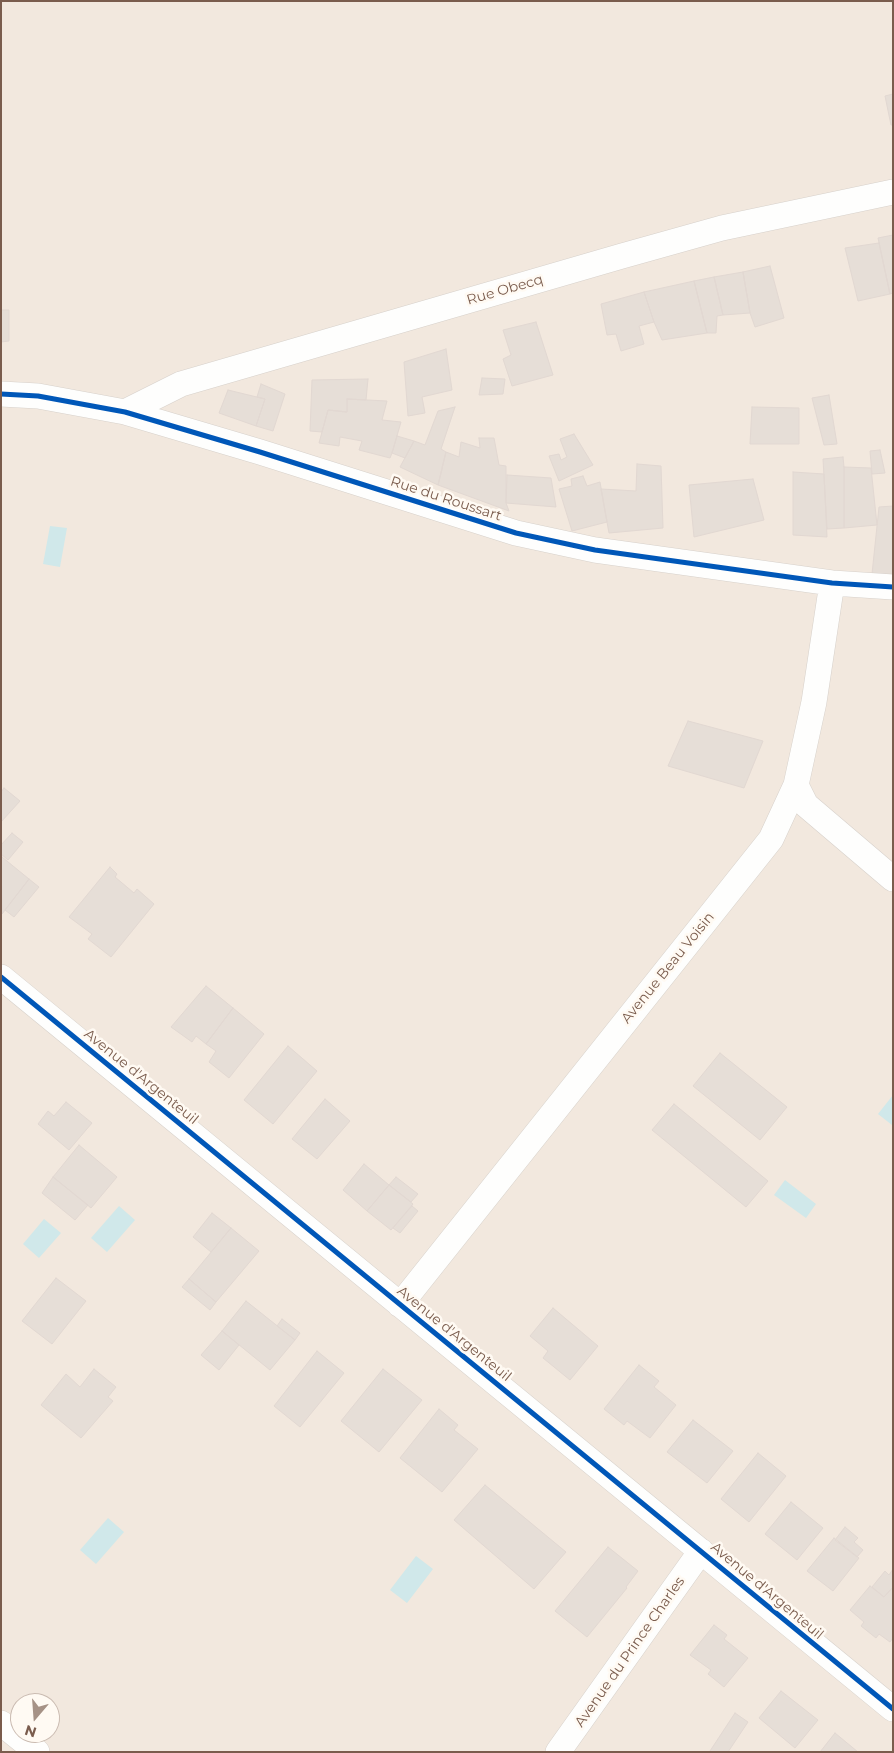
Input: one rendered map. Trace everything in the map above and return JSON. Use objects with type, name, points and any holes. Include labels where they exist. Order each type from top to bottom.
[{"type":"street","name":"Rue Obecq","points":[[125,412],[181,384],[631,254],[722,228],[893,192]]},
{"type":"street","name":"Rue du Roussart","points":[[1,394],[38,396],[125,412],[270,455],[516,533],[596,550],[832,583],[893,587]]},
{"type":"street","name":"Avenue Beau Voisin","points":[[400,1304],[771,839],[796,784],[814,702],[832,583]]},
{"type":"street","points":[[796,784],[806,805],[893,878]]},
{"type":"street","name":"Avenue d'Argenteuil","points":[[1,977],[893,1709]]},
{"type":"street","name":"Avenue du Prince Charles","points":[[558,1752],[702,1551]]},
{"type":"street","points":[[1,1723],[36,1752]]},
{"type":"shaded area","points":[[1,1],[893,1],[893,1752],[1,1752]]},
{"type":"water","points":[[50,526],[67,528],[60,567],[43,564]]},
{"type":"water","points":[[893,1095],[893,1124],[892,1125],[878,1114]]},
{"type":"water","points":[[785,1180],[816,1204],[806,1218],[774,1195]]},
{"type":"water","points":[[119,1206],[135,1220],[107,1252],[91,1238]]},
{"type":"water","points":[[44,1219],[61,1233],[39,1258],[23,1244]]},
{"type":"water","points":[[108,1518],[124,1532],[96,1564],[80,1550]]},
{"type":"water","points":[[416,1556],[433,1569],[407,1603],[390,1590]]},
{"type":"building","points":[[893,94],[893,125],[891,125],[885,96]]},
{"type":"building","points":[[893,235],[893,293],[890,294],[878,238]]},
{"type":"building","points":[[879,243],[890,294],[858,301],[845,248]]},
{"type":"building","points":[[770,266],[784,318],[755,327],[750,313],[743,272]]},
{"type":"building","points":[[743,272],[750,313],[723,315],[714,277]]},
{"type":"building","points":[[714,277],[723,315],[717,316],[716,333],[707,333],[694,281]]},
{"type":"building","points":[[694,281],[707,333],[662,340],[644,292]]},
{"type":"building","points":[[644,292],[654,322],[639,326],[644,344],[621,351],[616,334],[607,335],[601,304]]},
{"type":"building","points":[[1,310],[9,310],[9,341],[1,342]]},
{"type":"building","points":[[536,322],[553,375],[512,386],[503,359],[511,355],[503,330]]},
{"type":"building","points":[[446,349],[452,390],[422,397],[425,413],[408,416],[404,362]]},
{"type":"building","points":[[482,378],[505,379],[503,394],[479,395]]},
{"type":"building","points":[[368,379],[366,400],[347,399],[347,412],[328,410],[322,432],[310,431],[312,380]]},
{"type":"building","points":[[261,384],[285,394],[273,431],[256,426],[265,399],[257,397]]},
{"type":"building","points":[[228,390],[265,399],[256,426],[219,413]]},
{"type":"building","points":[[829,395],[837,444],[824,445],[812,398]]},
{"type":"building","points":[[347,399],[387,401],[382,420],[401,422],[390,458],[359,450],[362,441],[340,437],[339,446],[319,443],[328,410],[347,412]]},
{"type":"building","points":[[455,407],[441,449],[446,452],[438,485],[400,467],[414,441],[425,445],[438,411]]},
{"type":"building","points":[[752,407],[799,408],[799,444],[750,444]]},
{"type":"building","points":[[574,434],[593,465],[559,481],[549,456],[559,454],[561,460],[567,457],[560,439]]},
{"type":"building","points":[[397,436],[414,441],[405,458],[392,453]]},
{"type":"building","points":[[479,438],[494,438],[499,465],[506,466],[506,503],[509,511],[438,485],[446,452],[459,457],[461,442],[480,448]]},
{"type":"building","points":[[880,450],[885,473],[872,474],[870,451]]},
{"type":"building","points":[[843,457],[844,528],[827,529],[823,459]]},
{"type":"building","points":[[637,464],[661,466],[663,528],[609,533],[601,489],[636,491]]},
{"type":"building","points":[[844,467],[871,468],[877,525],[844,528]]},
{"type":"building","points":[[793,472],[824,474],[827,537],[793,535]]},
{"type":"building","points":[[507,475],[551,478],[556,507],[506,503]]},
{"type":"building","points":[[583,476],[587,486],[600,482],[607,522],[572,531],[559,489],[572,486],[571,479]]},
{"type":"building","points":[[753,479],[764,520],[694,537],[689,485]]},
{"type":"building","points":[[893,506],[893,575],[872,574],[879,507]]},
{"type":"building","points":[[688,721],[763,741],[744,788],[668,766]]},
{"type":"building","points":[[4,788],[20,801],[1,822],[1,792]]},
{"type":"building","points":[[12,833],[23,842],[8,860],[1,854],[1,845]]},
{"type":"building","points":[[1,858],[29,879],[2,914]]},
{"type":"building","points":[[110,867],[117,874],[115,877],[134,893],[137,889],[154,904],[111,957],[88,939],[92,934],[69,917]]},
{"type":"building","points":[[29,879],[39,887],[14,917],[5,910]]},
{"type":"building","points":[[206,986],[233,1008],[206,1044],[196,1036],[192,1042],[171,1027]]},
{"type":"building","points":[[233,1008],[264,1034],[229,1078],[209,1062],[216,1051],[206,1044]]},
{"type":"building","points":[[288,1046],[317,1071],[273,1124],[244,1100]]},
{"type":"building","points":[[720,1053],[787,1107],[760,1140],[693,1086]]},
{"type":"building","points":[[325,1099],[350,1121],[317,1159],[292,1139]]},
{"type":"building","points":[[66,1102],[92,1123],[69,1150],[38,1124],[48,1111],[54,1116]]},
{"type":"building","points":[[674,1104],[768,1181],[746,1207],[652,1130]]},
{"type":"building","points":[[79,1145],[117,1177],[91,1208],[53,1177]]},
{"type":"building","points":[[364,1164],[389,1185],[367,1211],[343,1190]]},
{"type":"building","points":[[53,1177],[88,1205],[75,1220],[42,1193]]},
{"type":"building","points":[[396,1177],[418,1194],[411,1202],[389,1185]]},
{"type":"building","points":[[389,1185],[413,1204],[391,1230],[367,1211]]},
{"type":"building","points":[[412,1206],[418,1211],[400,1233],[393,1228]]},
{"type":"building","points":[[212,1213],[231,1228],[211,1252],[193,1237]]},
{"type":"building","points":[[231,1228],[259,1251],[216,1302],[189,1279]]},
{"type":"building","points":[[56,1278],[86,1301],[52,1344],[22,1321]]},
{"type":"building","points":[[189,1279],[216,1302],[210,1310],[182,1287]]},
{"type":"building","points":[[246,1301],[295,1340],[270,1370],[222,1331]]},
{"type":"building","points":[[553,1308],[598,1346],[570,1380],[543,1358],[548,1351],[530,1336]]},
{"type":"building","points":[[282,1319],[300,1333],[295,1340],[277,1326]]},
{"type":"building","points":[[222,1331],[239,1345],[219,1370],[201,1355]]},
{"type":"building","points":[[317,1351],[344,1373],[300,1427],[274,1406]]},
{"type":"building","points":[[639,1365],[659,1381],[654,1387],[676,1405],[650,1438],[627,1421],[624,1425],[604,1409]]},
{"type":"building","points":[[94,1369],[116,1387],[108,1397],[113,1401],[81,1438],[41,1405],[66,1374],[80,1387]]},
{"type":"building","points":[[383,1369],[422,1400],[379,1452],[341,1421]]},
{"type":"building","points":[[439,1409],[458,1425],[454,1430],[478,1449],[442,1492],[400,1458]]},
{"type":"building","points":[[693,1420],[733,1451],[707,1483],[667,1452]]},
{"type":"building","points":[[758,1453],[786,1476],[749,1522],[721,1499]]},
{"type":"building","points":[[485,1485],[566,1552],[534,1589],[454,1520]]},
{"type":"building","points":[[791,1502],[823,1528],[797,1560],[765,1534]]},
{"type":"building","points":[[845,1527],[858,1538],[854,1542],[863,1550],[857,1557],[835,1540]]},
{"type":"building","points":[[834,1538],[859,1558],[833,1591],[807,1571]]},
{"type":"building","points":[[608,1547],[638,1571],[627,1588],[587,1637],[555,1611]]},
{"type":"building","points":[[893,1569],[893,1587],[884,1597],[872,1587],[885,1571],[889,1575]]},
{"type":"building","points":[[870,1586],[884,1597],[893,1587],[893,1638],[890,1642],[879,1634],[876,1638],[861,1626],[864,1622],[850,1610]]},
{"type":"building","points":[[714,1625],[727,1635],[724,1639],[748,1658],[724,1687],[708,1674],[711,1670],[690,1655]]},
{"type":"building","points":[[781,1691],[818,1720],[795,1748],[759,1718]]},
{"type":"building","points":[[735,1713],[748,1722],[728,1752],[711,1752],[710,1751]]},
{"type":"building","points":[[835,1733],[858,1752],[820,1752]]},
{"type":"cycle path","points":[[1,394],[38,396],[125,412],[260,452],[516,533],[595,550],[832,583],[893,587]]},
{"type":"cycle path","points":[[1,977],[893,1709]]}]
